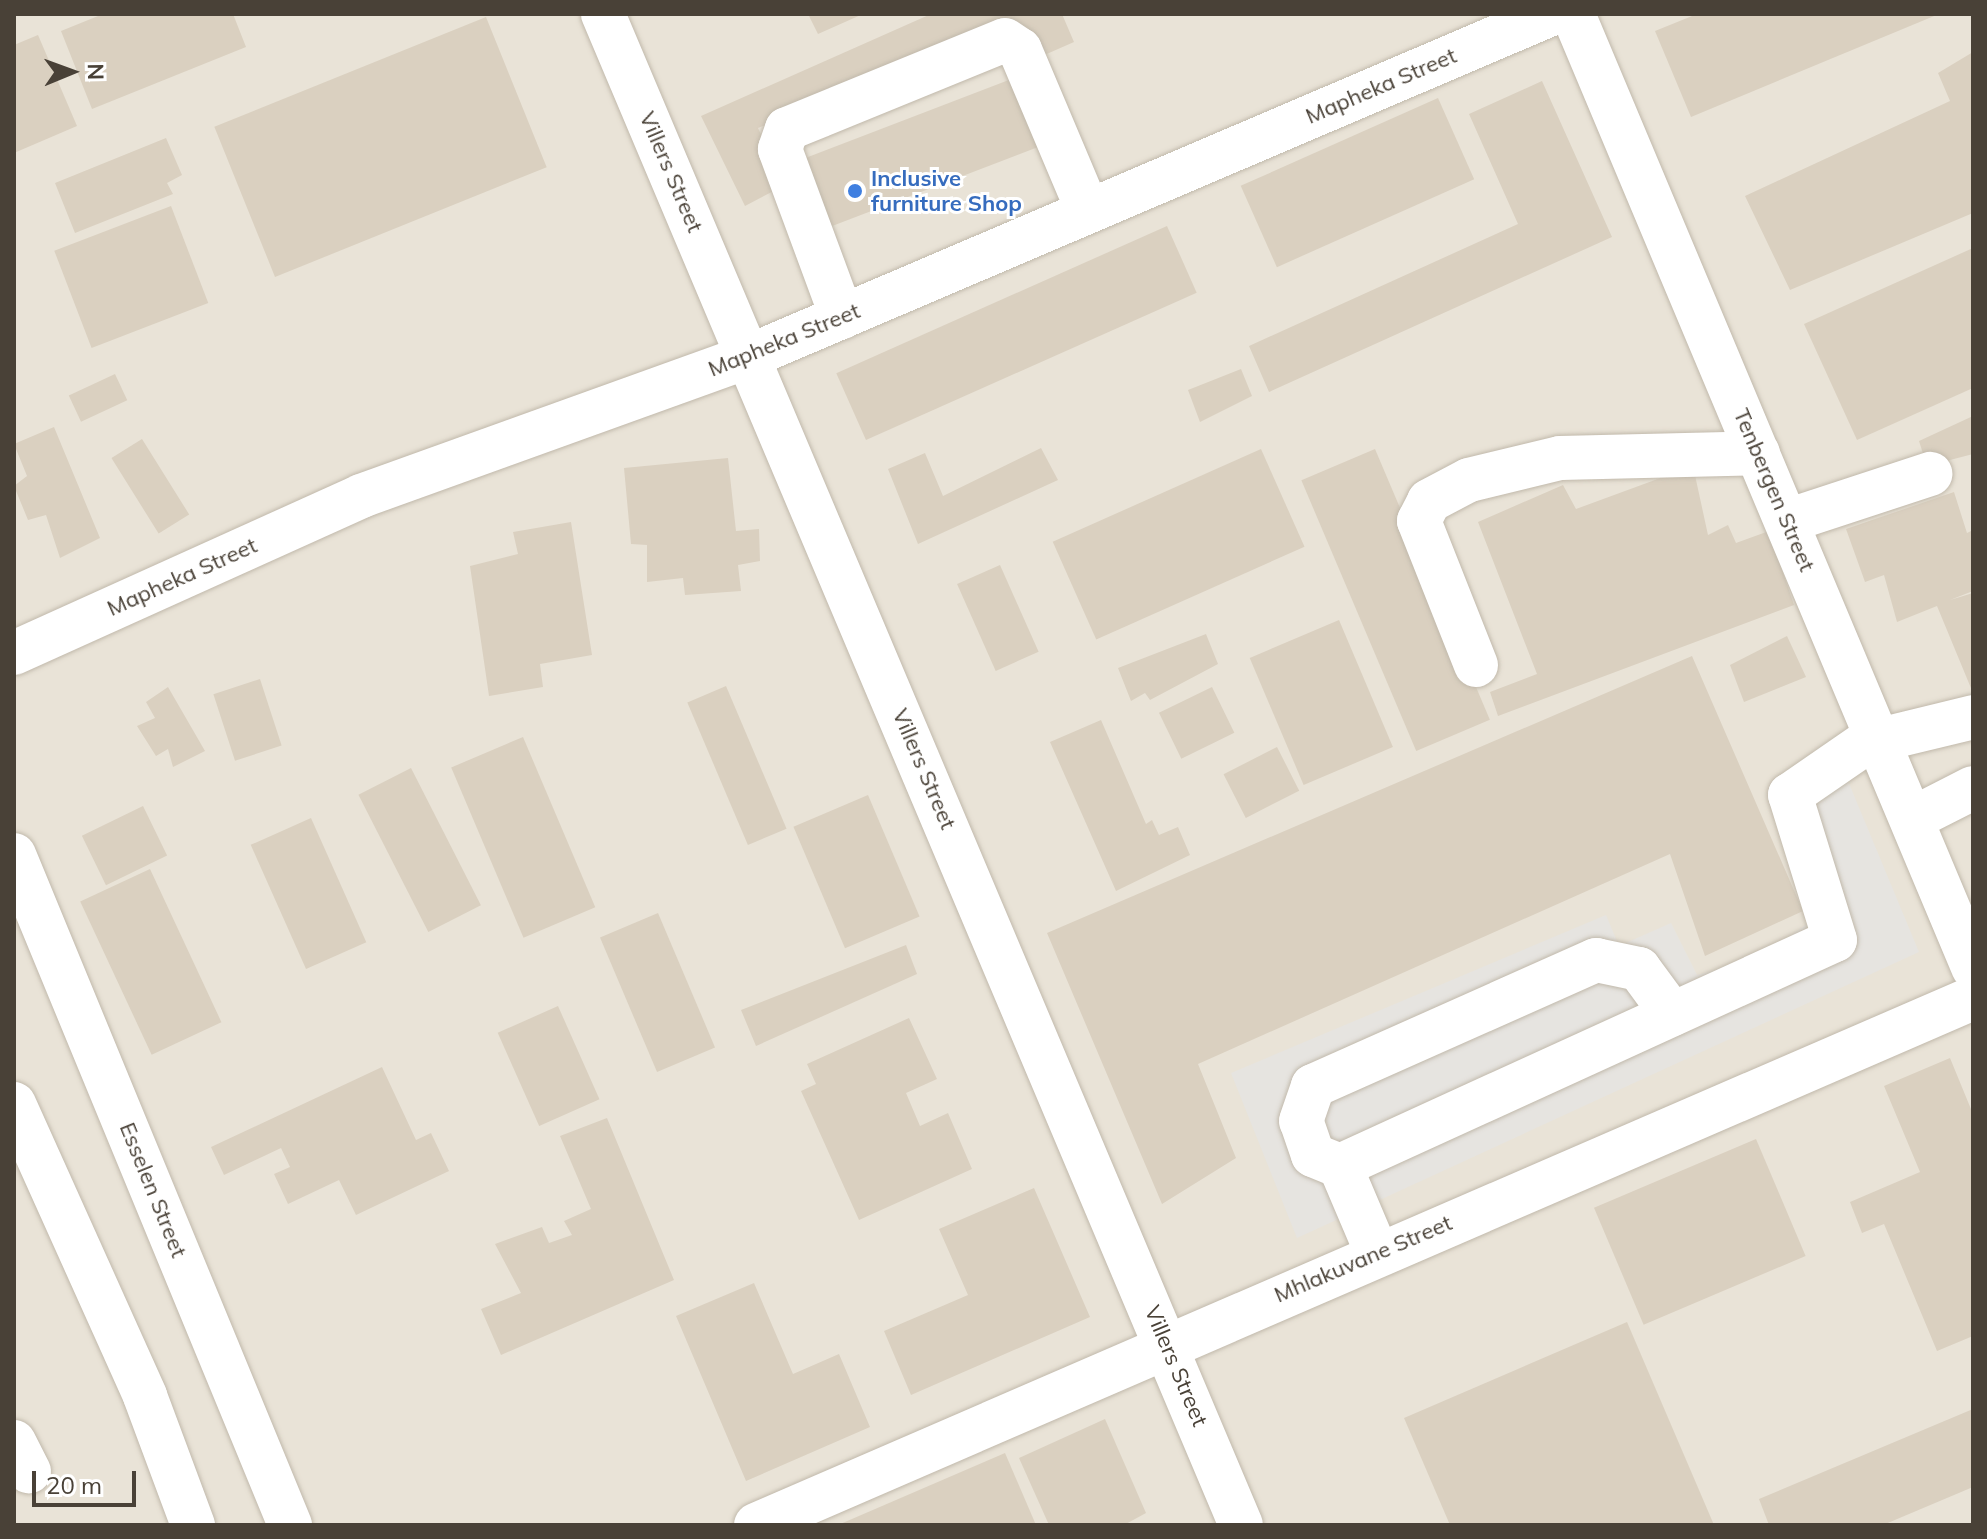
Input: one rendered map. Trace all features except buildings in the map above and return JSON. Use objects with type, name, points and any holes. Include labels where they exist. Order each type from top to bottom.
[{"type":"street","name":"Villers Street","points":[[603,14],[1241,1525]]},
{"type":"street","name":"Mapheka Street","points":[[14,653],[361,496],[750,356],[1551,14]]},
{"type":"street","name":"Tenbergen Street","points":[[1573,14],[1973,967]]},
{"type":"street","points":[[842,317],[780,149],[787,129],[1005,40],[1020,50],[1088,211]]},
{"type":"street","points":[[1476,665],[1419,521],[1429,501],[1469,480],[1560,458],[1758,453]]},
{"type":"street","points":[[1787,521],[1930,474]]},
{"type":"street","points":[[1340,1166],[1835,940],[1790,795],[1878,737],[1973,717]]},
{"type":"street","points":[[1912,819],[1973,788]]},
{"type":"street","name":"Esselen Street","points":[[14,855],[25,911],[290,1525]]},
{"type":"street","points":[[1377,1253],[1340,1166],[1313,1155],[1301,1121],[1313,1086],[1596,960],[1639,969],[1672,1014]]},
{"type":"street","name":"Mhlakuvane Street","points":[[756,1525],[1377,1253],[1973,998]]},
{"type":"street","points":[[14,1104],[145,1396],[193,1525]]},
{"type":"shaded area","points":[[14,14],[1973,14],[1973,1525],[14,1525]]},
{"type":"shaded area","points":[[1838,757],[1919,952],[1297,1238],[1231,1073],[1606,915],[1619,946],[1671,923],[1697,975],[1759,958],[1817,917],[1769,798]]},
{"type":"place","name":"Inclusive furniture Shop","points":[[855,191]]}]
